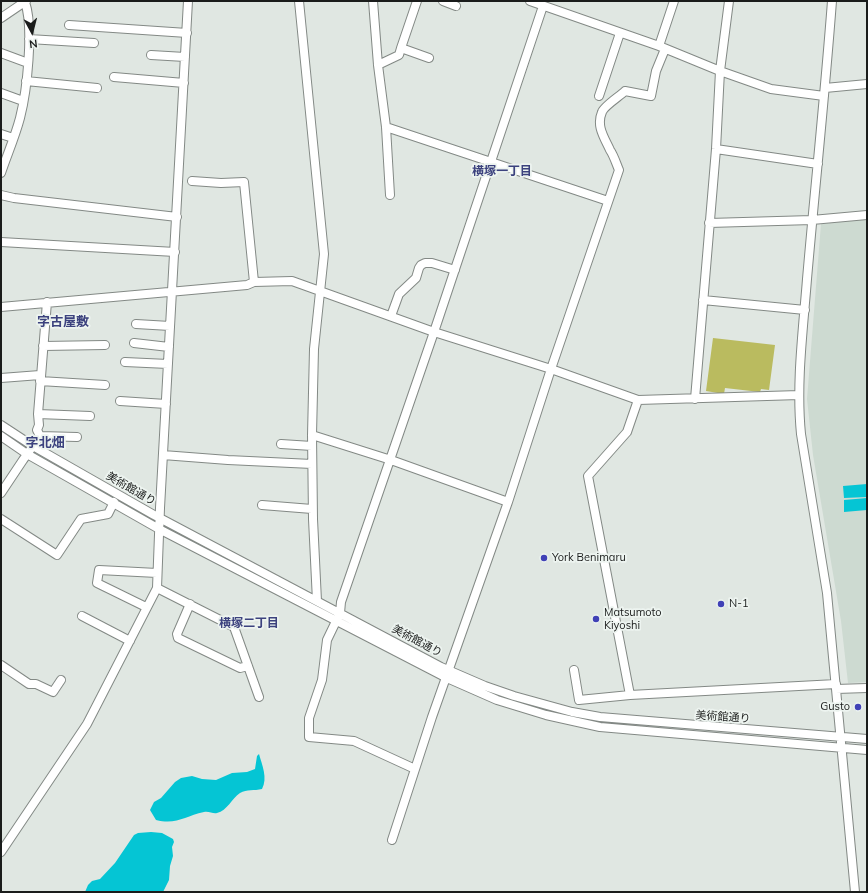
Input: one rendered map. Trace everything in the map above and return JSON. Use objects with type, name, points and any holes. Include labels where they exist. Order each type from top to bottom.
[{"type":"street","points":[[1,852],[87,724],[157,588],[188,1]]},
{"type":"street","points":[[299,1],[324,254],[314,349],[312,435],[312,509],[317,601]]},
{"type":"street","points":[[373,1],[378,65],[386,127],[390,195]]},
{"type":"street","points":[[378,65],[398,55],[417,1]]},
{"type":"street","points":[[443,1],[456,6]]},
{"type":"street","points":[[530,1],[771,89],[825,92],[867,84]]},
{"type":"street","points":[[392,840],[432,717],[508,502],[551,369],[619,170],[611,150],[601,132],[600,123],[602,111],[625,91],[651,96],[674,1]]},
{"type":"street","points":[[695,399],[716,149],[720,71],[729,1]]},
{"type":"street","points":[[832,1],[825,92],[812,220],[799,395],[801,434],[827,593],[840,747],[855,892]]},
{"type":"street","points":[[1,18],[26,2],[29,39],[26,81],[20,116],[13,138],[4,156],[1,173]]},
{"type":"street","points":[[415,769],[354,741],[313,738],[308,736],[309,718],[322,680],[327,640],[340,613],[341,602],[391,460],[543,6]]},
{"type":"street","points":[[69,25],[187,33]]},
{"type":"street","points":[[599,96],[620,33]]},
{"type":"street","points":[[29,39],[94,43]]},
{"type":"street","points":[[401,48],[429,58]]},
{"type":"street","points":[[1,53],[28,63]]},
{"type":"street","points":[[151,55],[186,57]]},
{"type":"street","points":[[114,77],[184,83]]},
{"type":"street","points":[[26,81],[98,88]]},
{"type":"street","points":[[1,93],[23,101]]},
{"type":"street","points":[[386,127],[608,201]]},
{"type":"street","points":[[1,134],[13,138]]},
{"type":"street","points":[[716,149],[818,164]]},
{"type":"street","points":[[192,181],[244,182],[254,282]]},
{"type":"street","points":[[1,195],[21,199],[177,217]]},
{"type":"street","points":[[709,223],[812,220],[867,215]]},
{"type":"street","points":[[1,242],[175,252]]},
{"type":"street","points":[[391,316],[400,294],[416,278],[421,265],[425,263],[432,263],[455,270]]},
{"type":"street","points":[[1,307],[247,285],[254,282],[292,281],[434,332],[551,369],[638,400],[799,395]]},
{"type":"street","points":[[703,300],[805,310]]},
{"type":"street","points":[[40,436],[37,430],[47,302]]},
{"type":"street","points":[[136,324],[170,326]]},
{"type":"street","points":[[134,343],[169,347]]},
{"type":"street","points":[[43,346],[105,345]]},
{"type":"street","points":[[125,362],[168,364]]},
{"type":"street","points":[[1,378],[40,378],[105,385]]},
{"type":"street","points":[[630,695],[588,476],[627,432],[638,400]]},
{"type":"street","points":[[120,402],[166,404]]},
{"type":"street","points":[[38,414],[90,416]]},
{"type":"street","name":"美術館通り","points":[[1,425],[33,446],[160,518],[340,613],[497,700],[552,717],[600,727],[867,750]]},
{"type":"street","points":[[312,435],[391,460],[508,502]]},
{"type":"street","name":"美術館通り","points":[[1,436],[27,454],[159,528],[336,621],[448,674],[539,704],[600,717],[867,739]]},
{"type":"street","points":[[40,436],[77,437]]},
{"type":"street","points":[[1,493],[40,436]]},
{"type":"street","points":[[281,444],[312,446]]},
{"type":"street","points":[[163,455],[312,464]]},
{"type":"street","points":[[1,519],[57,555],[82,519],[106,515],[110,512],[114,502]]},
{"type":"street","points":[[262,505],[312,509]]},
{"type":"street","points":[[146,607],[97,583],[99,570],[157,573]]},
{"type":"street","points":[[157,588],[234,627],[259,698]]},
{"type":"street","points":[[190,604],[177,634],[178,638],[240,668],[248,666]]},
{"type":"street","points":[[82,616],[130,641]]},
{"type":"street","points":[[1,664],[29,684],[36,684],[53,692],[61,680]]},
{"type":"street","points":[[574,670],[579,700],[630,695],[836,687],[867,688]]},
{"type":"shaded area","points":[[867,219],[867,682],[848,683],[841,621],[813,455],[807,399],[821,224]]},
{"type":"shaded area","points":[[713,338],[775,345],[769,390],[761,389],[760,392],[725,388],[724,394],[706,391]]},
{"type":"water","points":[[867,484],[867,497],[844,498],[843,486]]},
{"type":"water","points":[[867,498],[867,510],[844,512],[844,500]]},
{"type":"water","points":[[259,754],[264,776],[264,785],[262,789],[240,793],[221,812],[204,812],[175,821],[163,821],[156,820],[150,810],[154,802],[161,798],[175,782],[181,778],[192,776],[202,779],[216,780],[232,773],[247,772],[255,769],[257,756]]},
{"type":"water","points":[[138,833],[162,833],[173,839],[174,842],[172,847],[173,856],[170,866],[169,880],[163,892],[85,892],[88,885],[92,881],[100,879],[115,863],[134,835]]},
{"type":"place","name":"York Benimaru","points":[[544,558]]},
{"type":"place","name":"N-1","points":[[721,604]]},
{"type":"place","name":"Matsumoto Kiyoshi","points":[[596,619]]},
{"type":"place","name":"Gusto","points":[[858,707]]},
{"type":"district","name":"横塚一丁目","points":[[502,171]]},
{"type":"district","name":"字古屋敷","points":[[63,322]]},
{"type":"district","name":"字北畑","points":[[45,443]]},
{"type":"district","name":"横塚二丁目","points":[[249,623]]}]
